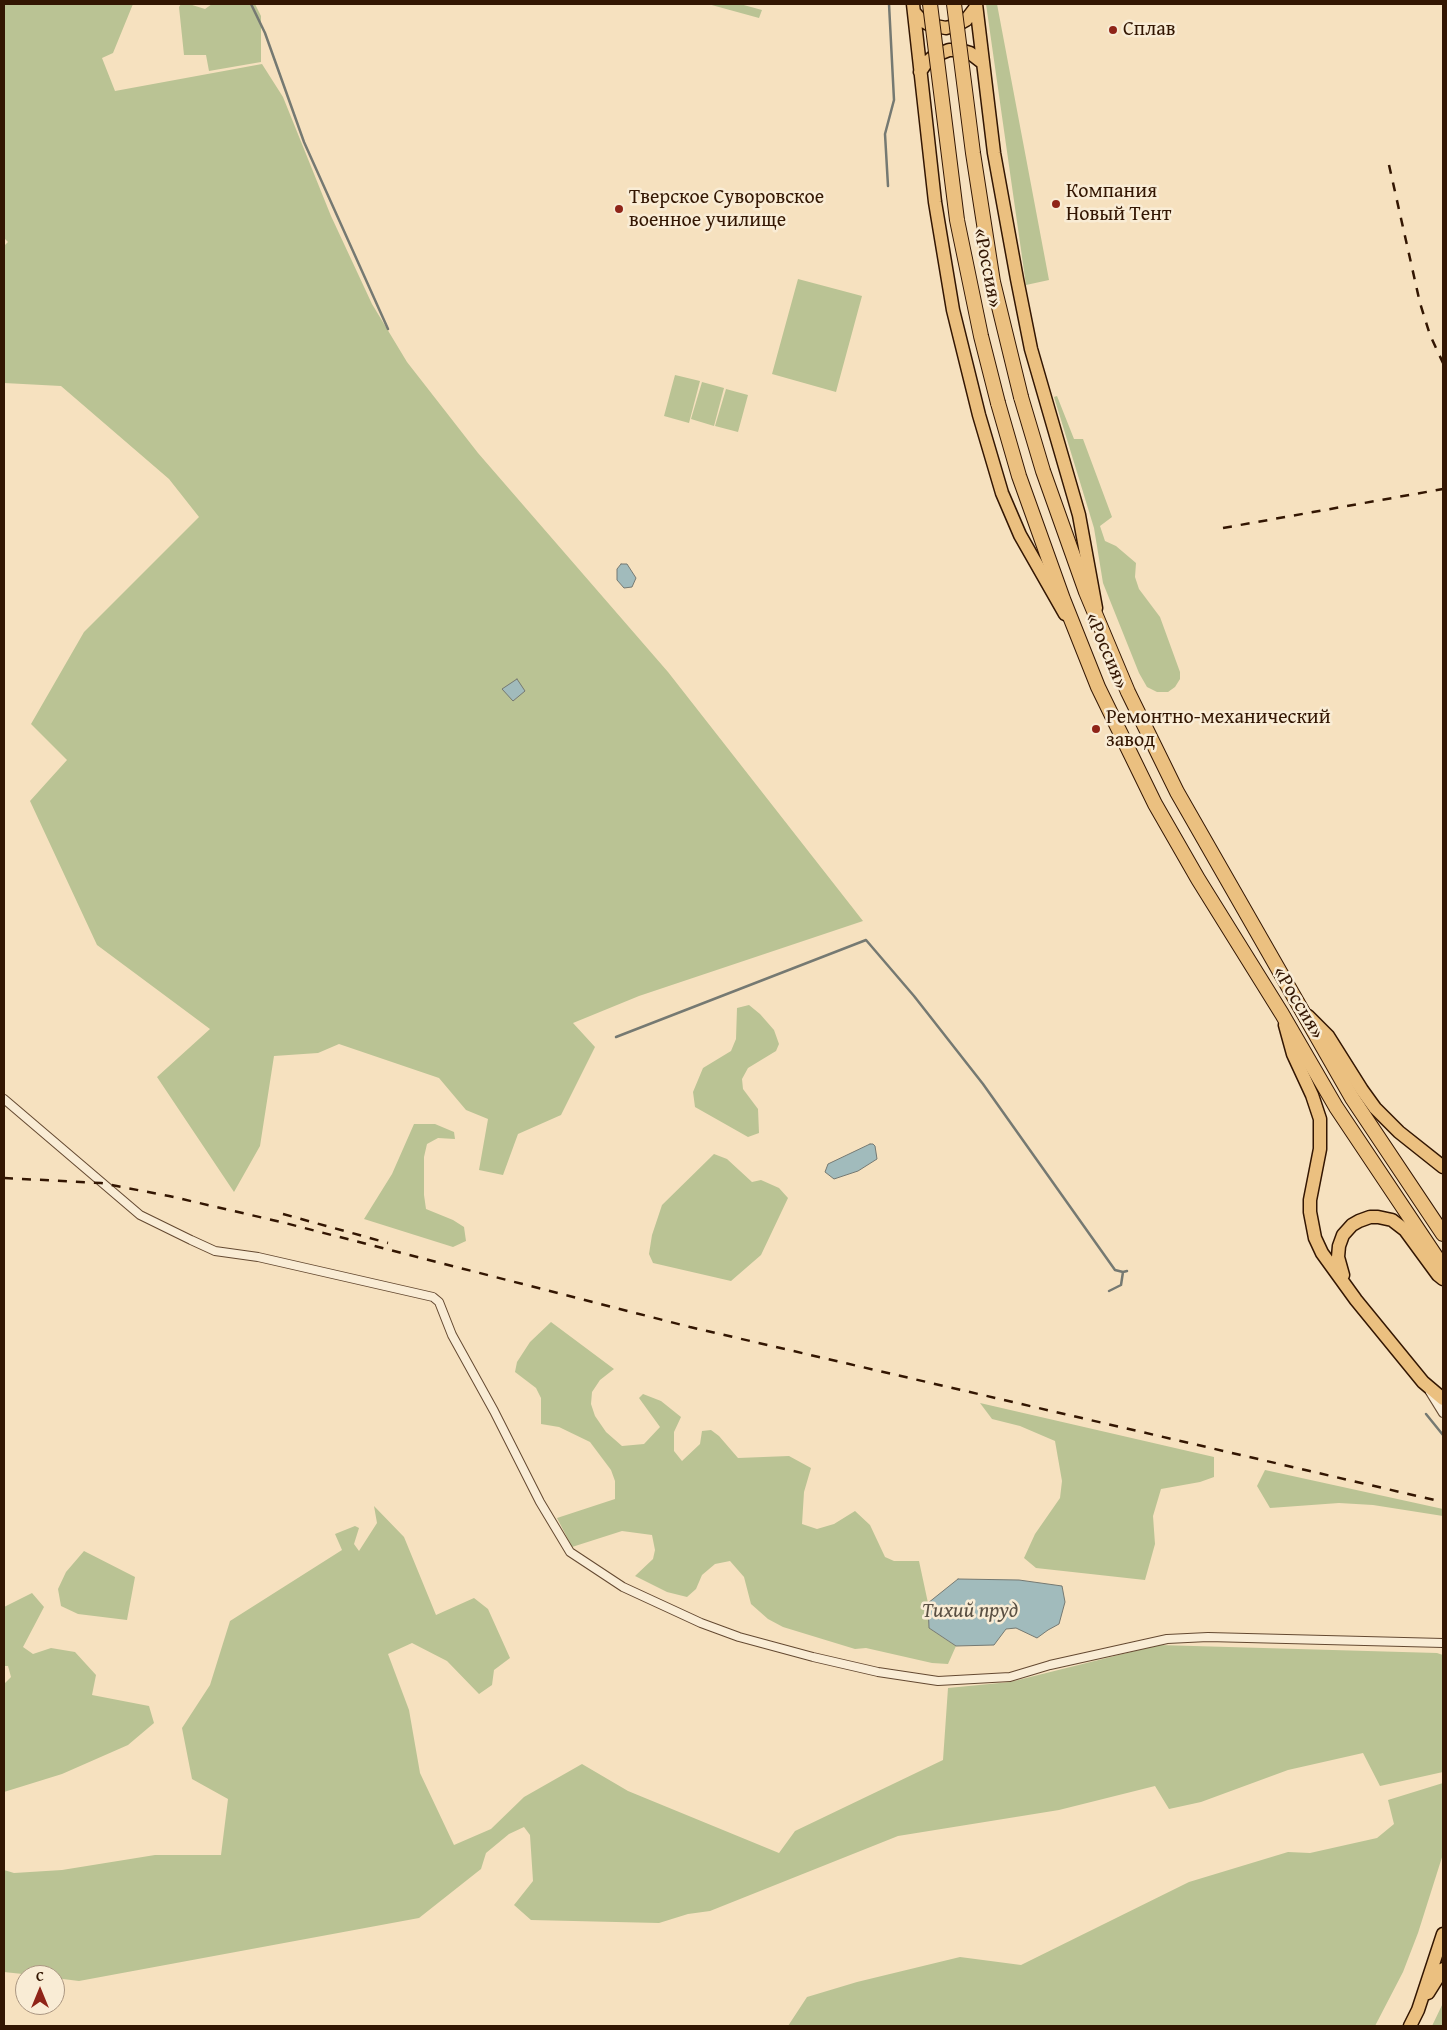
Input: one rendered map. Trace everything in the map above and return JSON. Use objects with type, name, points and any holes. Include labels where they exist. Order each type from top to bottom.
[{"type":"highway","name":"«Россия»","points":[[930,4],[957,220],[981,336],[998,403],[1028,502],[1052,572],[1098,687],[1155,804],[1198,879],[1282,1014],[1336,1107],[1443,1267]]},
{"type":"highway","name":"«Россия»","points":[[954,4],[983,223],[993,282],[1022,397],[1057,514],[1099,623],[1128,692],[1177,792],[1358,1106],[1443,1234]]},
{"type":"main road","points":[[913,8],[921,20],[930,25],[946,28],[966,20],[976,6]]},
{"type":"main road","points":[[976,6],[997,171],[1020,296],[1031,349],[1079,515],[1099,623]]},
{"type":"main road","points":[[913,8],[938,222],[953,310],[979,415],[997,478],[1020,535],[1050,590],[1076,632]]},
{"type":"main road","points":[[920,72],[934,56],[949,50],[960,50],[970,53],[983,63]]},
{"type":"main road","points":[[1302,1010],[1328,1036],[1375,1108],[1399,1132],[1443,1167]]},
{"type":"main road","points":[[1282,1014],[1293,1054],[1312,1095],[1320,1119],[1320,1149],[1310,1200],[1315,1238],[1322,1252],[1356,1300],[1423,1382],[1443,1399]]},
{"type":"main road","points":[[1356,1300],[1341,1269],[1338,1252],[1341,1240],[1347,1230],[1359,1221],[1370,1217],[1385,1218],[1400,1225],[1438,1276],[1443,1279]]},
{"type":"main road","points":[[1418,2010],[1443,1934]]},
{"type":"main road","points":[[1410,2026],[1443,1969]]},
{"type":"street","points":[[4,1099],[140,1215],[191,1240],[214,1250],[258,1257],[433,1297],[439,1302],[452,1335],[540,1502],[570,1552],[622,1587],[701,1623],[739,1637],[813,1657],[878,1672],[938,1681],[1010,1677],[1050,1665],[1167,1639],[1208,1637],[1443,1644]]},
{"type":"street","points":[[1423,1382],[1443,1413]]},
{"type":"green space","points":[[4,4],[133,4],[113,53],[102,58],[115,91],[262,64],[283,97],[331,216],[372,304],[407,362],[478,453],[668,672],[863,921],[639,996],[573,1023],[595,1047],[561,1115],[518,1134],[503,1175],[479,1170],[488,1119],[466,1110],[439,1078],[339,1044],[318,1053],[274,1056],[260,1146],[234,1192],[157,1077],[210,1029],[97,945],[30,801],[67,760],[31,724],[84,632],[199,517],[169,479],[61,386],[4,383],[4,246],[8,242],[4,238]]},
{"type":"green space","points":[[181,4],[189,4],[205,9],[212,4],[255,4],[261,16],[261,62],[209,71],[206,55],[184,55],[179,7]]},
{"type":"green space","points":[[708,4],[740,4],[762,10],[759,18]]},
{"type":"green space","points":[[986,4],[997,4],[1049,280],[1026,285]]},
{"type":"green space","points":[[798,279],[862,296],[836,392],[772,374]]},
{"type":"green space","points":[[675,375],[700,381],[689,423],[664,416]]},
{"type":"green space","points":[[702,382],[724,388],[714,426],[691,419]]},
{"type":"green space","points":[[726,389],[748,395],[738,432],[715,426]]},
{"type":"green space","points":[[1057,396],[1074,439],[1083,439],[1112,517],[1100,526],[1105,541],[1116,546],[1136,563],[1135,577],[1139,589],[1160,617],[1180,672],[1180,679],[1175,687],[1168,692],[1157,692],[1147,687],[1139,673],[1103,583],[1094,528],[1054,397]]},
{"type":"green space","points":[[749,1005],[774,1030],[779,1044],[776,1051],[748,1068],[742,1079],[743,1089],[758,1109],[759,1133],[748,1137],[695,1107],[693,1092],[703,1068],[731,1051],[736,1039],[737,1008]]},
{"type":"green space","points":[[414,1124],[435,1124],[454,1132],[455,1139],[438,1138],[427,1144],[424,1157],[426,1209],[453,1220],[464,1227],[466,1241],[453,1247],[364,1219],[392,1174]]},
{"type":"green space","points":[[714,1154],[727,1159],[752,1182],[761,1180],[779,1188],[788,1198],[761,1255],[731,1281],[653,1263],[649,1254],[652,1235],[662,1205]]},
{"type":"green space","points":[[551,1322],[614,1369],[600,1380],[592,1392],[591,1404],[595,1416],[606,1432],[622,1446],[644,1444],[660,1427],[639,1398],[643,1394],[661,1401],[681,1417],[674,1432],[674,1451],[682,1461],[700,1444],[702,1431],[711,1430],[719,1436],[738,1458],[789,1456],[811,1468],[804,1492],[802,1524],[817,1529],[834,1524],[855,1511],[870,1525],[885,1557],[894,1561],[919,1561],[928,1603],[929,1628],[956,1646],[948,1664],[932,1663],[866,1648],[855,1649],[783,1627],[768,1619],[751,1604],[744,1577],[730,1561],[715,1564],[702,1575],[696,1589],[687,1597],[667,1592],[635,1576],[653,1559],[655,1550],[652,1535],[622,1531],[572,1547],[557,1518],[615,1499],[615,1481],[611,1470],[590,1442],[559,1427],[541,1424],[541,1398],[536,1388],[515,1372],[517,1362],[530,1342]]},
{"type":"green space","points":[[980,1403],[1214,1457],[1214,1477],[1200,1482],[1161,1489],[1153,1516],[1155,1544],[1145,1580],[1036,1568],[1024,1558],[1035,1534],[1060,1498],[1062,1481],[1055,1441],[1020,1426],[992,1419]]},
{"type":"green space","points":[[1265,1470],[1443,1509],[1443,1516],[1373,1505],[1339,1503],[1270,1508],[1257,1486]]},
{"type":"green space","points":[[374,1506],[404,1537],[436,1615],[474,1598],[488,1609],[510,1658],[494,1670],[492,1685],[479,1694],[447,1661],[412,1643],[388,1654],[409,1710],[420,1773],[454,1845],[491,1829],[524,1797],[582,1764],[628,1791],[779,1853],[795,1831],[943,1760],[948,1688],[1010,1682],[1159,1645],[1437,1653],[1443,1655],[1443,1772],[1380,1786],[1363,1753],[1288,1770],[1201,1802],[1169,1809],[1155,1786],[1059,1810],[898,1836],[710,1911],[688,1914],[659,1923],[531,1920],[514,1905],[533,1881],[530,1835],[524,1827],[509,1834],[486,1853],[481,1869],[419,1918],[79,1981],[65,1979],[65,1965],[15,1965],[15,1973],[4,1972],[4,1870],[14,1873],[62,1870],[155,1855],[221,1855],[228,1799],[192,1779],[182,1728],[210,1685],[230,1621],[342,1550],[335,1534],[355,1526],[359,1528],[354,1544],[359,1551],[377,1523]]},
{"type":"green space","points":[[84,1551],[135,1577],[127,1620],[78,1614],[61,1606],[58,1589],[66,1572]]},
{"type":"green space","points":[[32,1593],[44,1607],[23,1647],[33,1654],[51,1648],[75,1652],[96,1675],[92,1695],[149,1706],[154,1723],[128,1745],[62,1774],[4,1792],[4,1684],[11,1677],[8,1666],[4,1666],[4,1607]]},
{"type":"green space","points":[[1443,1783],[1443,1854],[1418,1933],[1403,1972],[1375,2026],[788,2026],[807,1997],[857,1982],[960,1957],[1021,1965],[1189,1882],[1288,1852],[1310,1853],[1377,1838],[1394,1824],[1388,1800]]},
{"type":"green space","points":[[1443,2003],[1443,2026],[1432,2026]]},
{"type":"water","points":[[621,564],[627,564],[636,578],[632,587],[624,588],[617,580],[617,569]]},
{"type":"water","points":[[517,679],[525,691],[513,701],[502,689]]},
{"type":"water","points":[[870,1144],[875,1146],[877,1159],[858,1171],[834,1179],[825,1172],[828,1164]]},
{"type":"water","name":"Тихий пруд","points":[[958,1579],[1019,1580],[1062,1586],[1065,1602],[1059,1624],[1037,1638],[1016,1628],[1006,1629],[994,1645],[956,1646],[929,1628],[928,1603]]},
{"type":"waterway","points":[[251,4],[265,33],[304,142],[388,329]]},
{"type":"waterway","points":[[888,186],[885,134],[894,100],[889,4]]},
{"type":"waterway","points":[[616,1037],[866,940],[914,996],[983,1084],[1115,1270],[1127,1271]]},
{"type":"waterway","points":[[1109,1291],[1121,1285],[1123,1272]]},
{"type":"waterway","points":[[1426,1414],[1443,1435]]},
{"type":"railway","points":[[1389,165],[1420,303],[1430,335],[1443,363]]},
{"type":"railway","points":[[1223,528],[1443,489]]},
{"type":"railway","points":[[4,1178],[101,1183],[169,1196],[281,1222],[690,1327],[1443,1502]]},
{"type":"railway","points":[[283,1214],[388,1243]]},
{"type":"place","name":"Сплав","points":[[1113,30]]},
{"type":"place","name":"Компания Новый Тент","points":[[1056,204]]},
{"type":"place","name":"Тверское Суворовское военное училище","points":[[619,209]]},
{"type":"place","name":"Ремонтно-механический завод","points":[[1096,729]]}]
